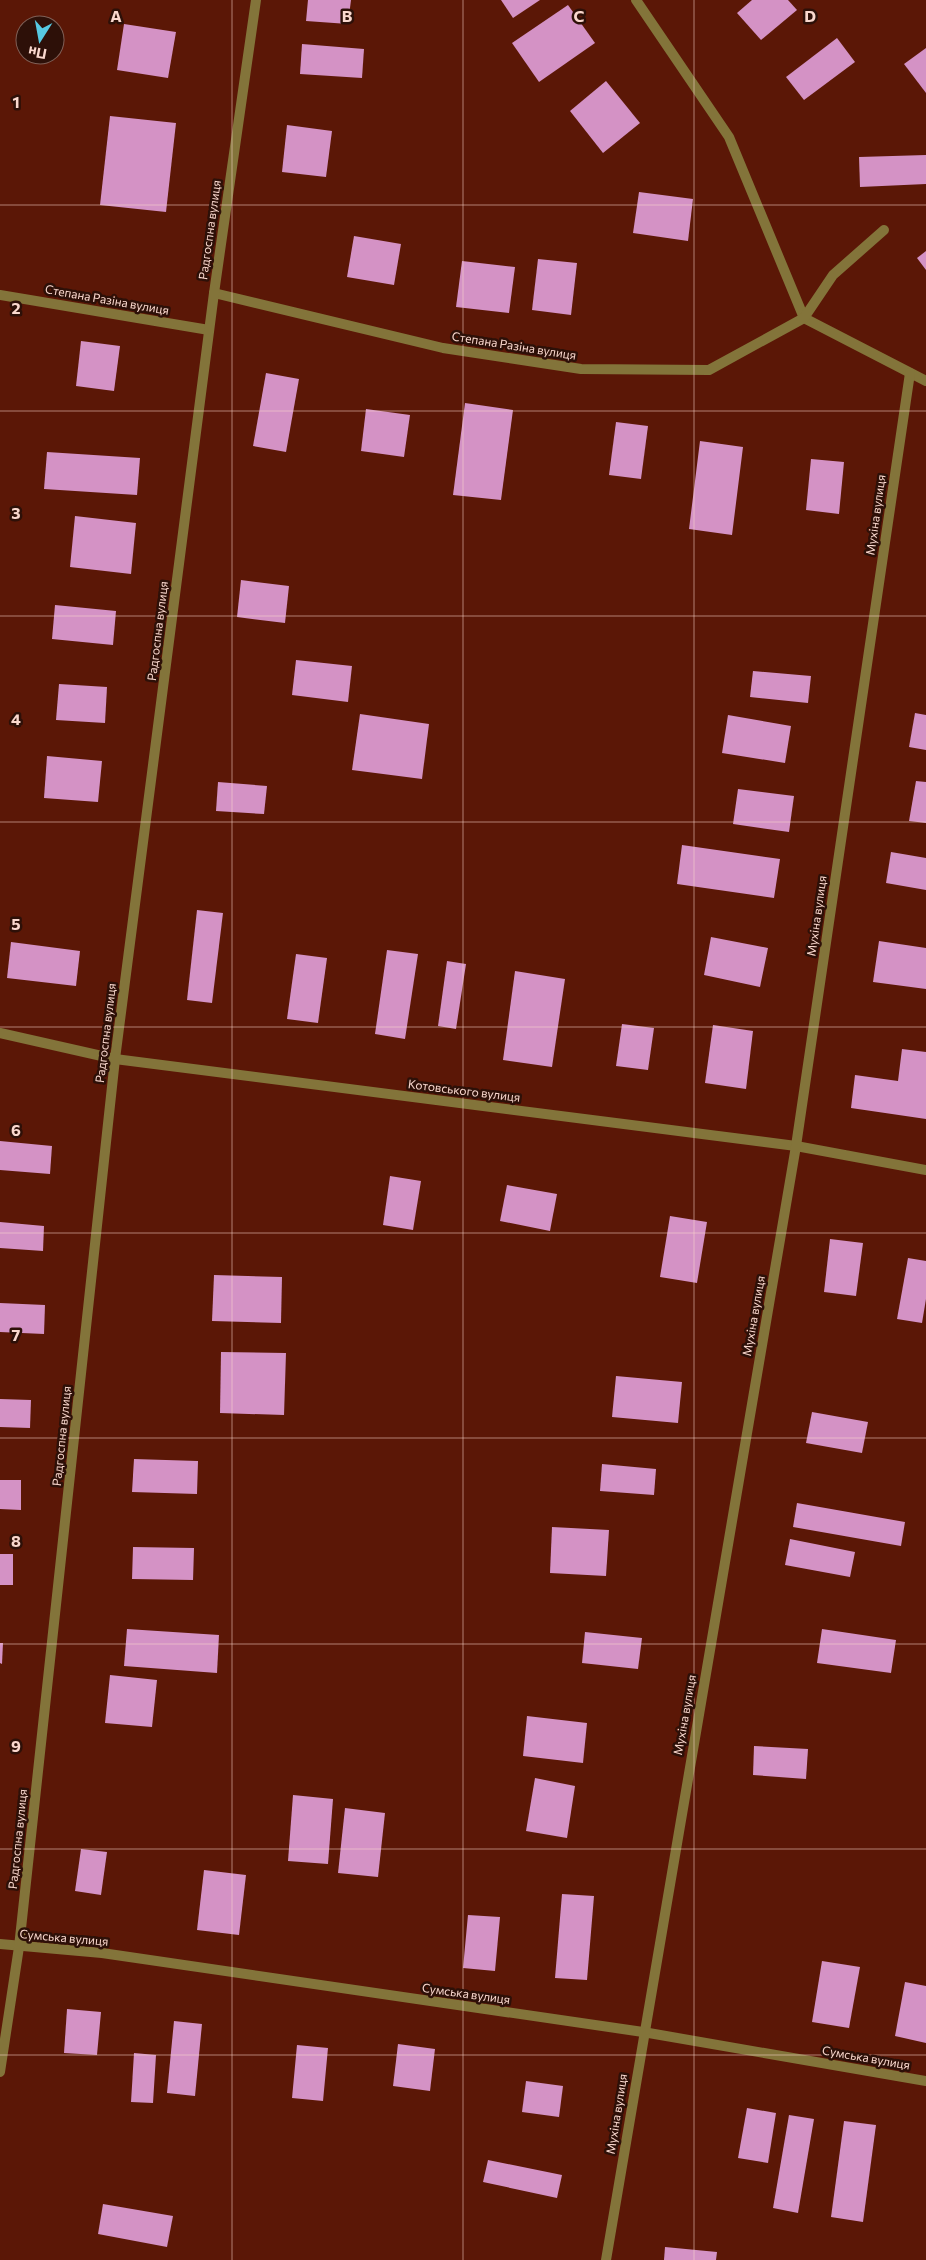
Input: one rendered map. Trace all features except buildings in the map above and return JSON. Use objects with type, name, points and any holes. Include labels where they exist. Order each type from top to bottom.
[{"type":"street","name":"Радгоспна вулиця","points":[[0,2072],[19,1947],[115,1059],[209,330],[256,0]]},
{"type":"street","points":[[636,0],[729,138],[804,318],[926,381]]},
{"type":"street","name":"Степана Разіна вулиця","points":[[214,293],[442,348],[581,368],[709,370],[804,318],[833,275],[884,230]]},
{"type":"street","name":"Степана Разіна вулиця","points":[[0,295],[209,330]]},
{"type":"street","name":"Мухіна вулиця","points":[[606,2260],[796,1146],[910,373]]},
{"type":"street","name":"Котовського вулиця","points":[[0,1033],[115,1059],[796,1146],[926,1170]]},
{"type":"street","name":"Сумська вулиця","points":[[0,1944],[102,1953],[644,2032],[926,2080]]}]
